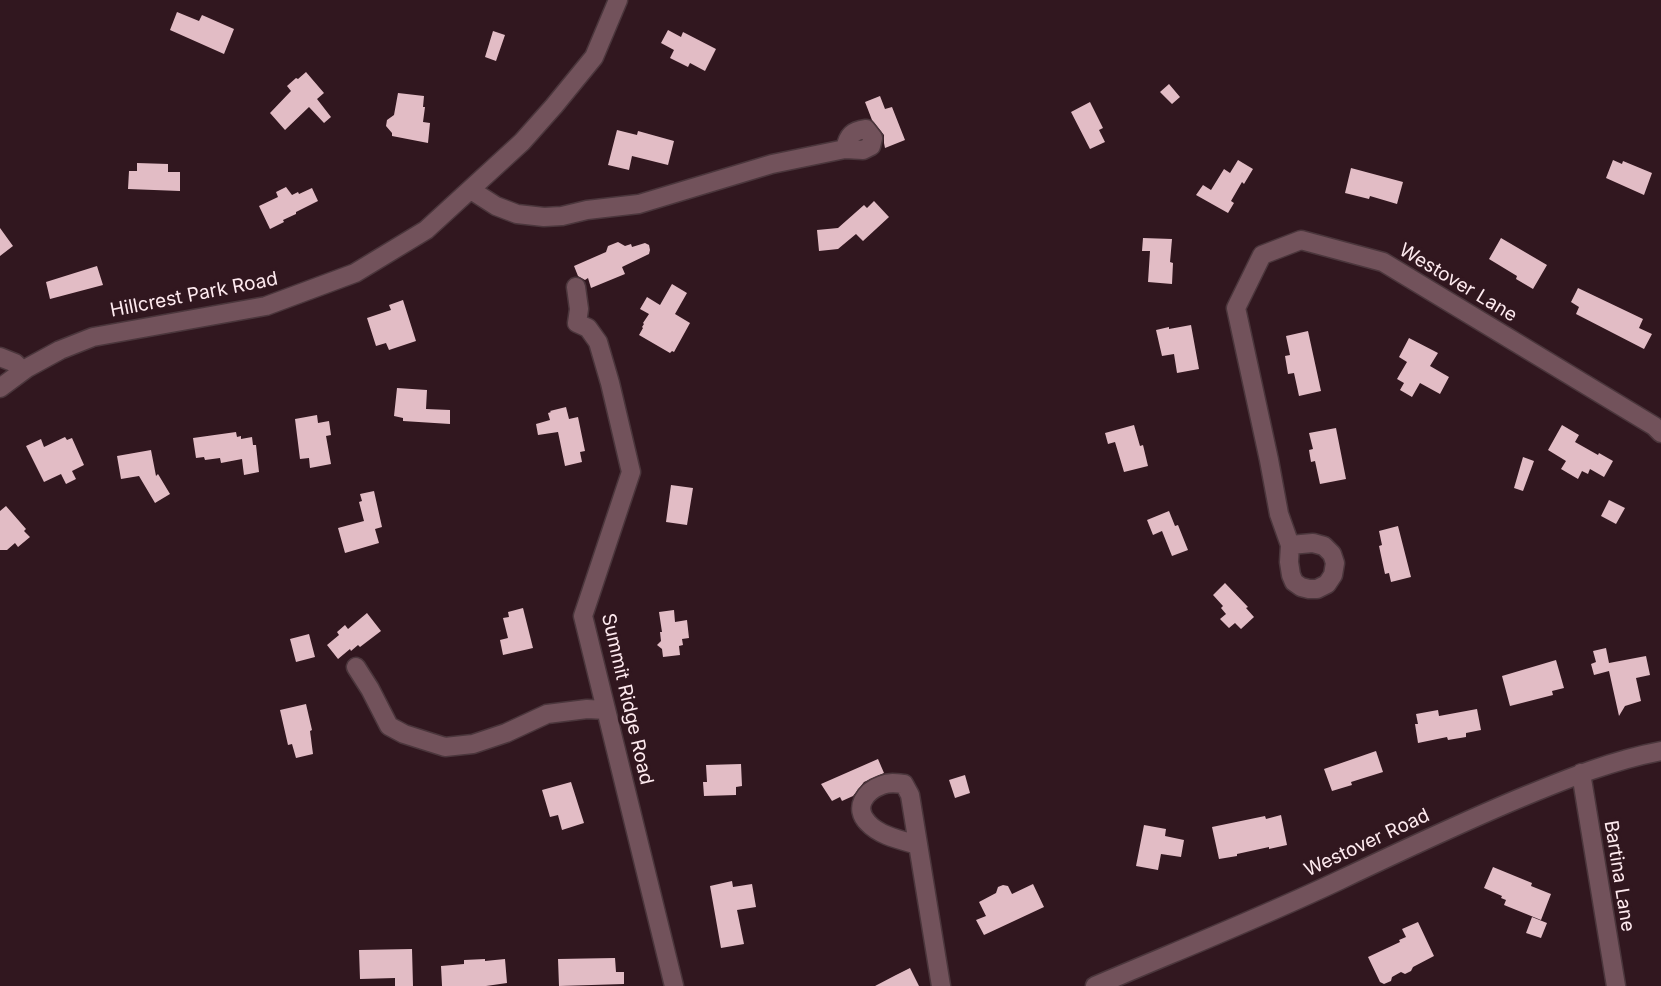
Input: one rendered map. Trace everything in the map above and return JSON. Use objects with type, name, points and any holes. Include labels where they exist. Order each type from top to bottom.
[{"type":"street","name":"Hillcrest Park Road","points":[[0,388],[60,350],[93,337],[266,306],[355,272],[426,230],[522,142],[594,57],[618,0]]},
{"type":"street","points":[[471,190],[496,206],[517,214],[562,216],[639,204],[772,164],[845,149]]},
{"type":"street","name":"Westover Lane","points":[[1290,545],[1279,514],[1236,308],[1262,255],[1301,240],[1383,262],[1654,426],[1661,433]]},
{"type":"street","name":"Summit Ridge Road","points":[[576,287],[579,309],[577,323],[588,328],[598,342],[631,472],[583,616],[674,986]]},
{"type":"street","points":[[0,357],[15,363],[23,371]]},
{"type":"street","points":[[356,667],[389,726],[404,734],[445,747],[473,744],[506,733],[547,714],[587,709],[606,710]]},
{"type":"street","name":"Westover Road","points":[[1095,986],[1291,903],[1452,826],[1581,773],[1634,756],[1661,751]]},
{"type":"street","name":"Bartina Lane","points":[[1581,773],[1616,986]]},
{"type":"street","points":[[918,845],[941,986]]},
{"type":"building","points":[[177,12],[199,21],[202,15],[234,29],[224,54],[170,30]]},
{"type":"building","points":[[668,30],[681,37],[683,32],[716,49],[705,71],[690,63],[688,67],[670,58],[674,50],[661,43]]},
{"type":"building","points":[[493,31],[505,35],[496,61],[485,57]]},
{"type":"building","points":[[306,72],[324,93],[317,99],[331,117],[324,123],[309,107],[285,130],[270,113],[291,91],[287,86]]},
{"type":"building","points":[[1169,84],[1180,97],[1172,104],[1160,92]]},
{"type":"building","points":[[398,93],[424,96],[423,122],[430,123],[428,143],[392,136],[386,126],[387,120],[394,115]]},
{"type":"building","points":[[880,96],[885,109],[892,107],[905,140],[885,148],[884,135],[872,120],[865,102]]},
{"type":"building","points":[[1090,102],[1103,128],[1099,130],[1105,142],[1090,149],[1071,112]]},
{"type":"building","points":[[617,130],[637,135],[638,131],[674,141],[668,165],[632,156],[629,170],[608,165]]},
{"type":"building","points":[[1238,160],[1253,169],[1231,201],[1234,203],[1228,213],[1196,195],[1203,185],[1211,190],[1224,169],[1230,173]]},
{"type":"building","points":[[1613,160],[1622,164],[1623,161],[1652,173],[1644,195],[1606,178]]},
{"type":"building","points":[[137,163],[168,164],[168,172],[180,172],[180,191],[128,189],[129,171],[137,171]]},
{"type":"building","points":[[1351,168],[1403,182],[1397,204],[1370,196],[1369,199],[1345,193]]},
{"type":"building","points":[[286,187],[292,195],[312,188],[318,201],[270,229],[259,206],[278,197],[276,192]]},
{"type":"building","points":[[874,201],[889,217],[863,241],[856,234],[838,249],[819,251],[817,230],[838,228],[864,205],[867,208]]},
{"type":"building","points":[[0,228],[13,246],[0,256]]},
{"type":"building","points":[[1143,238],[1172,239],[1172,284],[1148,282],[1150,251],[1142,251]]},
{"type":"building","points":[[1501,238],[1547,265],[1533,289],[1489,259]]},
{"type":"building","points":[[618,242],[625,246],[631,244],[632,247],[645,243],[649,245],[649,254],[622,267],[625,274],[591,288],[588,278],[585,280],[578,276],[574,266],[606,252],[608,246]]},
{"type":"building","points":[[97,266],[103,285],[50,299],[46,282]]},
{"type":"building","points":[[672,284],[687,293],[675,314],[690,323],[674,352],[670,353],[639,335],[649,314],[640,309],[647,297],[660,305]]},
{"type":"building","points":[[1578,288],[1643,319],[1639,328],[1652,334],[1644,349],[1576,314],[1579,307],[1571,302]]},
{"type":"building","points":[[403,300],[416,341],[389,350],[386,343],[376,346],[367,318],[391,310],[389,305]]},
{"type":"building","points":[[1191,325],[1199,369],[1177,373],[1174,354],[1162,356],[1156,330]]},
{"type":"building","points":[[1308,331],[1321,391],[1299,396],[1294,373],[1288,374],[1285,356],[1290,355],[1286,336]]},
{"type":"building","points":[[1409,338],[1438,353],[1430,366],[1449,377],[1440,394],[1420,383],[1412,397],[1400,390],[1404,383],[1397,379],[1407,362],[1399,357]]},
{"type":"building","points":[[397,388],[427,390],[426,409],[450,410],[450,424],[403,421],[403,418],[394,416]]},
{"type":"building","points":[[566,407],[569,419],[578,417],[585,451],[580,452],[582,462],[565,466],[558,432],[538,435],[536,424],[550,420],[550,411]]},
{"type":"building","points":[[317,415],[318,423],[329,421],[331,435],[326,436],[331,464],[310,468],[309,458],[300,459],[295,419]]},
{"type":"building","points":[[1134,425],[1148,466],[1124,472],[1115,442],[1108,444],[1105,433]]},
{"type":"building","points":[[1562,425],[1579,435],[1575,442],[1613,461],[1604,477],[1590,469],[1588,474],[1582,471],[1578,479],[1561,469],[1566,461],[1548,450]]},
{"type":"building","points":[[1336,428],[1346,479],[1320,484],[1315,461],[1311,462],[1309,450],[1313,449],[1309,433]]},
{"type":"building","points":[[236,432],[241,439],[252,437],[253,445],[256,445],[259,472],[244,475],[242,459],[221,463],[220,458],[196,458],[193,438]]},
{"type":"building","points":[[65,437],[67,440],[72,438],[84,465],[72,471],[76,479],[66,484],[61,474],[44,482],[26,446],[41,439],[44,447]]},
{"type":"building","points":[[151,450],[156,476],[158,474],[170,494],[155,503],[139,476],[121,479],[117,456]]},
{"type":"building","points":[[1523,457],[1534,461],[1523,491],[1514,488]]},
{"type":"building","points":[[671,485],[693,488],[687,525],[666,522]]},
{"type":"building","points":[[374,491],[382,527],[375,529],[379,543],[345,553],[338,528],[364,521],[359,502],[362,501],[360,494]]},
{"type":"building","points":[[1609,500],[1625,508],[1616,524],[1601,516]]},
{"type":"building","points":[[6,506],[30,537],[18,547],[15,543],[7,550],[0,550],[0,511]]},
{"type":"building","points":[[1169,511],[1188,550],[1172,556],[1162,531],[1153,535],[1147,520]]},
{"type":"building","points":[[1398,526],[1411,577],[1391,582],[1389,573],[1385,574],[1379,531]]},
{"type":"building","points":[[1225,583],[1254,617],[1241,629],[1235,623],[1229,628],[1220,619],[1226,614],[1213,595]]},
{"type":"building","points":[[523,608],[533,648],[503,655],[500,640],[508,638],[503,618],[509,617],[508,612]]},
{"type":"building","points":[[674,610],[675,622],[687,620],[689,638],[682,639],[683,645],[679,646],[680,655],[663,657],[662,649],[657,645],[661,641],[662,632],[659,612]]},
{"type":"building","points":[[367,613],[381,631],[338,659],[327,645],[339,635],[337,632],[345,625],[348,629]]},
{"type":"building","points":[[309,634],[315,657],[296,662],[290,639]]},
{"type":"building","points":[[1606,648],[1609,663],[1646,656],[1650,675],[1636,678],[1641,701],[1625,706],[1619,716],[1609,671],[1594,675],[1591,664],[1596,662],[1593,651]]},
{"type":"building","points":[[1556,660],[1564,688],[1552,691],[1553,695],[1510,706],[1502,676]]},
{"type":"building","points":[[306,704],[312,730],[313,754],[296,758],[292,744],[288,745],[280,710]]},
{"type":"building","points":[[1477,709],[1481,730],[1466,733],[1466,737],[1448,740],[1447,737],[1418,743],[1416,714],[1438,710],[1439,716]]},
{"type":"building","points":[[1376,751],[1383,772],[1332,791],[1324,769]]},
{"type":"building","points":[[878,759],[884,773],[864,782],[853,796],[842,801],[840,797],[832,801],[821,784]]},
{"type":"building","points":[[741,764],[742,786],[736,787],[736,795],[704,796],[706,765]]},
{"type":"building","points":[[965,775],[970,793],[955,798],[949,780]]},
{"type":"building","points":[[571,782],[584,823],[562,830],[558,815],[550,817],[542,790]]},
{"type":"building","points":[[1281,815],[1287,845],[1219,859],[1212,827]]},
{"type":"building","points":[[1144,825],[1166,829],[1165,836],[1184,840],[1181,857],[1161,854],[1158,870],[1136,866]]},
{"type":"building","points":[[1493,867],[1551,894],[1541,920],[1504,905],[1506,900],[1501,898],[1502,896],[1484,888]]},
{"type":"building","points":[[732,881],[733,887],[752,884],[756,907],[737,910],[744,944],[721,948],[710,886]]},
{"type":"building","points":[[1033,884],[1044,907],[984,935],[976,920],[986,916],[979,902],[996,893],[998,887],[1003,885],[1008,886],[1012,894]]},
{"type":"building","points":[[1532,917],[1547,923],[1541,938],[1526,933]]},
{"type":"building","points":[[1418,922],[1434,956],[1405,974],[1401,972],[1392,977],[1391,981],[1384,984],[1380,982],[1368,957],[1400,942],[1399,940],[1406,937],[1402,929]]},
{"type":"building","points":[[412,949],[413,986],[395,986],[395,978],[360,979],[359,950]]},
{"type":"building","points":[[615,958],[616,972],[624,972],[624,984],[559,986],[558,959]]},
{"type":"building","points":[[505,959],[507,983],[442,986],[441,966],[464,964],[464,960]]},
{"type":"building","points":[[910,968],[919,986],[875,986],[896,975]]}]
